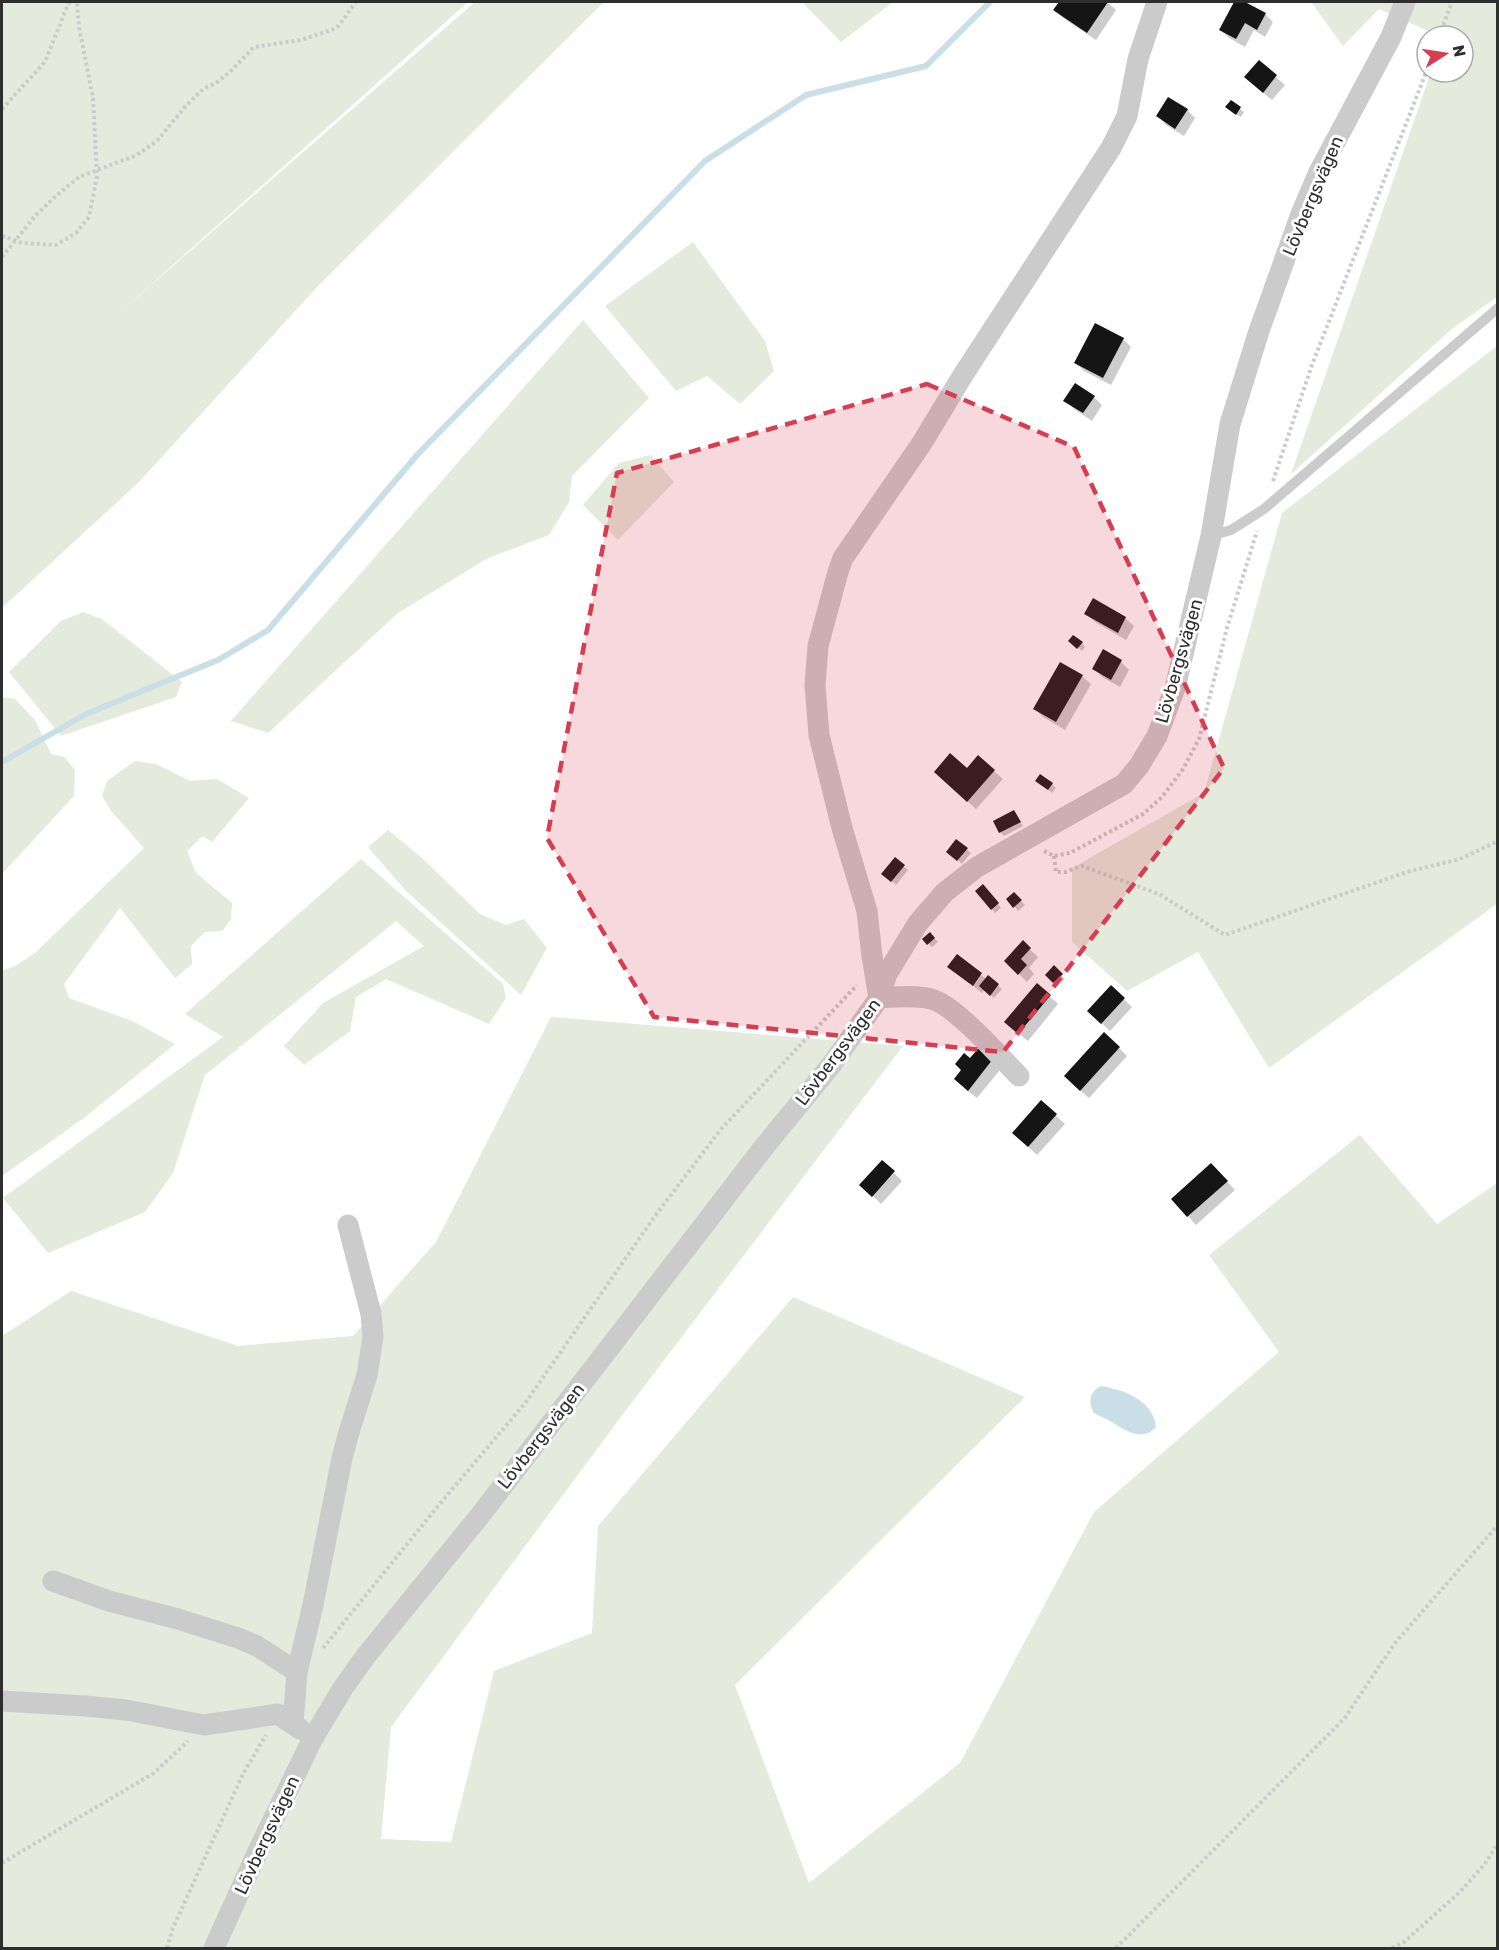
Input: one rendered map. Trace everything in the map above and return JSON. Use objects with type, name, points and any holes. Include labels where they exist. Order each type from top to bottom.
[{"type":"street","points":[[1019,1076],[980,1036],[944,1005],[935,1000],[920,997],[879,998],[867,911],[842,828],[819,735],[815,685],[818,646],[843,558],[922,442],[1111,148],[1126,116],[1138,59],[1157,2]]},
{"type":"street","name":"Lövbergsvägen","points":[[214,1948],[313,1738],[343,1688],[365,1657],[514,1472],[764,1147],[832,1064],[879,998],[887,974],[918,923],[945,892],[977,867],[1113,791],[1124,783],[1139,766],[1157,736],[1175,688],[1210,536],[1230,424],[1259,331],[1294,235],[1328,154],[1391,37],[1405,2]]},
{"type":"street","points":[[286,1719],[316,1594],[342,1458],[370,1360],[373,1337],[371,1314],[348,1225]]},
{"type":"street","points":[[53,1581],[109,1601],[238,1638],[257,1646],[297,1672]]},
{"type":"street","points":[[2,1701],[126,1710],[192,1724],[286,1719],[313,1738]]},
{"type":"lane","points":[[1210,536],[1231,530],[1264,509],[1497,309]]},
{"type":"path","points":[[2,109],[45,62],[69,2]]},
{"type":"path","points":[[2,236],[22,243],[56,245],[76,233],[89,217],[96,170],[93,98],[79,27],[77,2]]},
{"type":"path","points":[[2,257],[36,215],[57,195],[79,177],[137,155],[157,141],[203,89],[216,83],[232,70],[254,47],[301,40],[337,28],[356,2]]},
{"type":"path","points":[[1444,24],[1452,2]]},
{"type":"path","points":[[1212,686],[1227,628],[1264,509],[1312,365],[1422,84]]},
{"type":"path","points":[[1054,856],[1056,872],[1065,872],[1082,866],[1159,894],[1225,935],[1407,872],[1460,859],[1497,841]]},
{"type":"path","points":[[318,1654],[526,1402],[655,1216],[721,1128],[874,968]]},
{"type":"path","points":[[1116,1948],[1344,1719],[1395,1643],[1497,1525]]},
{"type":"path","points":[[167,1948],[173,1928],[243,1774],[286,1719]]},
{"type":"path","points":[[2,1863],[154,1773],[206,1724]]},
{"type":"path","points":[[1392,1948],[1404,1942],[1460,1892],[1484,1865],[1497,1844]]},
{"type":"highlighted area","points":[[927,384],[1074,447],[1224,768],[1003,1052],[654,1017],[547,838],[617,473]]},
{"type":"shaded area","points":[[2,2],[468,2],[119,313],[475,2],[604,2],[318,286],[138,483],[2,608]]},
{"type":"shaded area","points":[[802,2],[893,2],[841,42]]},
{"type":"shaded area","points":[[1311,2],[1497,2],[1497,297],[1453,328],[1291,474],[1427,84],[1475,84],[1475,24],[1415,25],[1379,9],[1343,46]]},
{"type":"shaded area","points":[[693,242],[765,341],[774,371],[740,404],[707,376],[676,391],[605,306]]},
{"type":"shaded area","points":[[583,320],[649,398],[572,476],[569,502],[549,535],[488,558],[398,613],[268,733],[231,721]]},
{"type":"shaded area","points":[[1497,346],[1497,904],[1269,1068],[1198,952],[1127,991],[1072,942],[1072,868],[1204,793],[1282,513]]},
{"type":"shaded area","points":[[651,455],[674,482],[618,540],[583,505],[619,463]]},
{"type":"shaded area","points":[[83,612],[102,619],[182,682],[176,697],[61,736],[9,672],[61,621]]},
{"type":"shaded area","points":[[2,697],[15,699],[35,720],[51,754],[64,757],[75,770],[74,796],[2,874]]},
{"type":"shaded area","points":[[135,761],[156,764],[190,781],[217,779],[249,798],[212,842],[203,836],[187,851],[196,873],[232,903],[231,919],[222,931],[205,932],[191,946],[192,964],[175,978],[120,908],[64,984],[69,998],[132,1021],[175,1044],[84,1118],[2,1176],[2,971],[15,966],[35,953],[144,848],[111,811],[102,796],[107,781]]},
{"type":"shaded area","points":[[388,830],[422,858],[480,914],[506,925],[524,919],[547,948],[521,995],[406,891],[368,847]]},
{"type":"shaded area","points":[[361,859],[503,984],[506,998],[489,1024],[386,979],[356,997],[350,1031],[304,1065],[284,1046],[323,1003],[424,946],[396,921],[205,1075],[173,1173],[145,1212],[48,1253],[3,1198],[223,1037],[185,1014]]},
{"type":"shaded area","points":[[551,1017],[903,1046],[620,1418],[391,1727],[381,1839],[451,1842],[494,1671],[592,1633],[598,1526],[793,1297],[1025,1397],[735,1685],[809,1883],[960,1763],[1094,1512],[1279,1352],[1209,1255],[1360,1135],[1437,1224],[1497,1183],[1497,1948],[2,1948],[2,1336],[71,1291],[238,1346],[353,1336],[436,1242]]},
{"type":"water","points":[[1101,1386],[1119,1390],[1143,1403],[1154,1418],[1156,1427],[1145,1434],[1134,1434],[1094,1413],[1091,1405],[1092,1394]]},
{"type":"building","points":[[1059,2],[1108,2],[1087,33],[1053,10]]},
{"type":"building","points":[[1234,2],[1245,2],[1266,13],[1257,30],[1245,23],[1236,39],[1219,30]]},
{"type":"building","points":[[1259,60],[1277,75],[1263,93],[1244,77]]},
{"type":"building","points":[[1168,97],[1188,109],[1175,129],[1156,116]]},
{"type":"building","points":[[1231,100],[1241,107],[1236,115],[1225,107]]},
{"type":"building","points":[[1095,323],[1124,338],[1103,378],[1074,363]]},
{"type":"building","points":[[1075,383],[1095,396],[1083,413],[1063,401]]},
{"type":"building","points":[[1093,598],[1126,617],[1118,633],[1084,614]]},
{"type":"building","points":[[1073,635],[1083,642],[1077,649],[1068,641]]},
{"type":"building","points":[[1103,649],[1122,660],[1111,680],[1092,669]]},
{"type":"building","points":[[1060,662],[1083,675],[1056,722],[1033,709]]},
{"type":"building","points":[[950,753],[967,768],[978,755],[995,770],[967,802],[934,772]]},
{"type":"building","points":[[1040,774],[1053,783],[1048,790],[1035,781]]},
{"type":"building","points":[[1014,810],[1021,822],[999,833],[993,821]]},
{"type":"building","points":[[956,839],[968,848],[957,861],[946,852]]},
{"type":"building","points":[[895,857],[905,865],[891,882],[881,874]]},
{"type":"building","points":[[983,884],[999,903],[991,910],[975,891]]},
{"type":"building","points":[[1014,892],[1022,900],[1013,908],[1006,899]]},
{"type":"building","points":[[930,932],[935,938],[927,945],[922,939]]},
{"type":"building","points":[[1023,940],[1031,948],[1021,959],[1027,965],[1018,975],[1004,961]]},
{"type":"building","points":[[957,954],[982,973],[973,986],[947,967]]},
{"type":"building","points":[[1054,965],[1063,974],[1053,983],[1045,975]]},
{"type":"building","points":[[988,975],[999,984],[990,996],[979,986]]},
{"type":"building","points":[[1037,983],[1051,995],[1018,1034],[1004,1022]]},
{"type":"building","points":[[1111,985],[1125,998],[1101,1024],[1087,1011]]},
{"type":"building","points":[[1104,1032],[1120,1047],[1080,1091],[1064,1076]]},
{"type":"building","points":[[982,1044],[996,1055],[968,1091],[954,1079],[961,1070],[955,1064],[964,1053],[970,1058]]},
{"type":"building","points":[[1041,1100],[1057,1114],[1028,1147],[1012,1133]]},
{"type":"building","points":[[882,1160],[895,1171],[872,1197],[859,1185]]},
{"type":"building","points":[[1211,1163],[1228,1181],[1187,1217],[1171,1199]]},
{"type":"waterway","points":[[2,762],[86,714],[218,660],[268,630],[418,454],[705,161],[806,95],[926,66],[990,2]]}]
